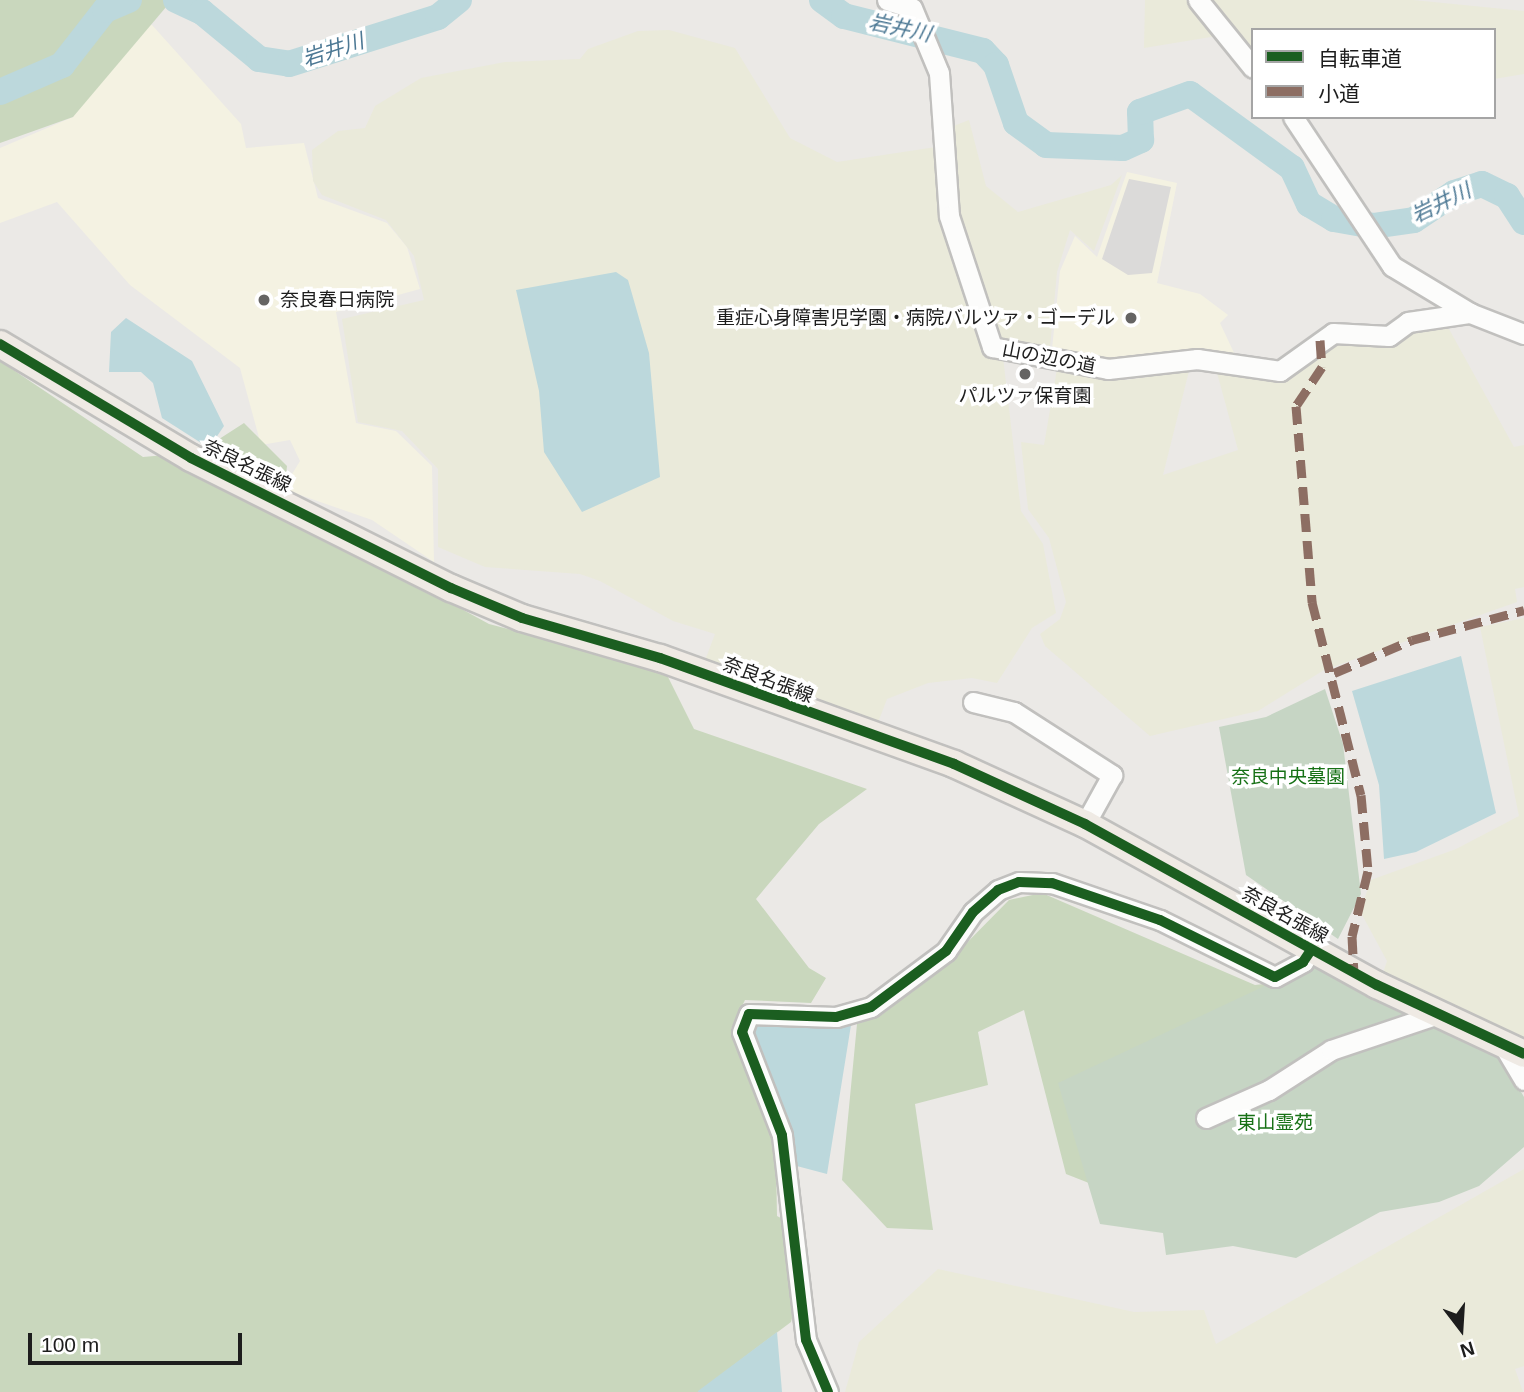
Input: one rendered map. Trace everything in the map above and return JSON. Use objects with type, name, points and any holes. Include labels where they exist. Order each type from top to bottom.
[{"type":"main road","name":"奈良名張線","points":[[0,344],[191,458],[451,588],[522,618],[660,658],[954,764],[1085,824],[1311,950],[1513,1049]]},
{"type":"street","name":"山の辺の道","points":[[887,0],[912,8],[921,21],[939,73],[949,216],[992,347],[1108,369],[1197,359],[1280,371],[1333,333],[1389,336],[1408,322],[1470,313]]},
{"type":"street","points":[[1198,0],[1251,66]]},
{"type":"street","points":[[1294,119],[1362,217],[1372,239],[1392,266],[1470,313],[1524,334]]},
{"type":"street","points":[[973,702],[1014,712],[1112,775],[1085,824]]},
{"type":"street","points":[[828,1392],[806,1340],[782,1135],[742,1032],[749,1014],[836,1017],[871,1007],[946,951],[998,890],[1019,882],[1052,883],[1160,920],[1275,977],[1311,950]]},
{"type":"street","points":[[1206,1118],[1269,1090],[1331,1050],[1438,1014]]},
{"type":"street","points":[[1513,1049],[1524,1080]]},
{"type":"shaded area","name":"奈良春日病院","points":[[127,21],[152,25],[241,124],[246,148],[304,143],[318,198],[387,223],[407,247],[420,289],[336,312],[356,423],[396,431],[432,466],[434,562],[372,520],[283,489],[300,461],[290,440],[261,445],[240,368],[130,285],[57,202],[0,223],[0,148],[73,117]]},
{"type":"shaded area","points":[[1127,172],[1177,183],[1157,283],[1200,294],[1228,315],[1220,323],[1236,357],[1111,366],[1052,349],[1060,271],[1075,236],[1097,257]]},
{"type":"shaded area","points":[[1129,179],[1171,187],[1152,273],[1128,275],[1102,259]]},
{"type":"green space","points":[[0,0],[172,0],[73,117],[0,143]]},
{"type":"green space","points":[[1145,0],[1186,0],[1217,36],[1144,48]]},
{"type":"green space","points":[[1213,0],[1413,0],[1524,11],[1524,74],[1496,79],[1496,28],[1251,28],[1251,52]]},
{"type":"green space","points":[[669,30],[735,48],[790,138],[837,162],[936,147],[1003,357],[1021,511],[1043,544],[1056,613],[1032,628],[997,683],[972,678],[928,683],[887,699],[877,725],[704,663],[715,634],[673,621],[600,581],[580,574],[485,567],[438,547],[438,469],[402,431],[358,422],[342,319],[424,300],[414,256],[386,220],[322,195],[313,181],[312,150],[338,131],[365,128],[375,106],[421,78],[505,62],[580,59],[588,49],[638,31]]},
{"type":"green space","points":[[969,120],[986,186],[1018,212],[1111,185],[1122,175],[1094,251],[1070,230],[1057,272],[1050,347],[997,340],[955,215],[951,127]]},
{"type":"green space","points":[[1449,329],[1514,447],[1524,445],[1524,587],[1515,589],[1517,602],[1324,670],[1258,711],[1150,736],[1045,646],[1040,634],[1060,619],[1066,602],[1049,538],[1028,509],[1021,442],[1044,445],[1057,369],[1126,380],[1189,371],[1163,475],[1238,450],[1216,369],[1282,376],[1323,342],[1388,341],[1416,330]]},
{"type":"green space","points":[[0,361],[143,457],[199,452],[244,423],[287,466],[282,511],[489,624],[665,671],[694,729],[867,789],[819,824],[756,899],[809,968],[826,978],[811,1003],[745,1000],[731,1029],[767,1120],[776,1160],[777,1216],[802,1229],[806,1265],[791,1322],[698,1392],[0,1392]]},
{"type":"green space","points":[[1524,618],[1524,1044],[1383,973],[1387,961],[1360,911],[1371,880],[1456,849],[1519,816],[1480,627]]},
{"type":"green space","name":"奈良中央墓園","points":[[1325,689],[1343,744],[1361,894],[1338,939],[1246,875],[1219,727],[1266,717]]},
{"type":"green space","points":[[1042,893],[1255,985],[1279,982],[1122,1196],[1066,1174],[1024,1010],[978,1032],[988,1085],[915,1104],[933,1230],[887,1228],[842,1180],[857,1024],[880,1016],[941,969],[1009,900]]},
{"type":"green space","name":"東山霊苑","points":[[1320,960],[1498,1052],[1524,1097],[1524,1147],[1479,1186],[1439,1202],[1380,1212],[1296,1258],[1233,1246],[1166,1255],[1163,1233],[1100,1224],[1058,1083]]},
{"type":"green space","points":[[1524,1169],[1524,1366],[1515,1369],[1523,1392],[845,1392],[859,1342],[938,1269],[1134,1312],[1204,1310],[1216,1344]]},
{"type":"water","points":[[616,272],[628,280],[649,353],[660,477],[582,512],[544,452],[539,391],[516,290]]},
{"type":"water","points":[[126,318],[192,361],[224,426],[209,448],[162,418],[153,383],[141,372],[109,372],[111,332]]},
{"type":"water","points":[[1461,656],[1496,813],[1416,852],[1384,859],[1379,785],[1352,691]]},
{"type":"water","points":[[752,1023],[851,1025],[827,1174],[793,1165],[787,1126],[748,1029]]},
{"type":"water","points":[[777,1332],[782,1392],[698,1392],[698,1391]]},
{"type":"waterway","name":"岩井川","points":[[0,92],[62,65],[105,10],[129,0]]},
{"type":"waterway","name":"岩井川","points":[[176,0],[202,12],[259,59],[289,64],[438,17],[459,0]]},
{"type":"waterway","name":"岩井川","points":[[822,0],[844,16],[983,51],[996,65],[1016,123],[1046,145],[1123,148],[1141,140],[1140,112],[1190,94],[1292,168],[1309,204],[1334,219],[1373,226],[1414,220],[1454,193],[1482,184],[1507,196],[1524,222]]},
{"type":"marked path","points":[[1320,340],[1322,367],[1296,406],[1312,602],[1361,795],[1368,871],[1352,936],[1354,973]]},
{"type":"marked path","points":[[1334,673],[1412,640],[1524,610]]},
{"type":"cycle path","points":[[0,344],[191,458],[451,588],[522,618],[660,658],[954,764],[1085,824],[1377,985],[1524,1054]]},
{"type":"cycle path","points":[[828,1392],[806,1340],[782,1135],[742,1032],[749,1014],[836,1017],[871,1007],[946,951],[973,912],[998,890],[1019,882],[1052,883],[1160,920],[1275,977],[1303,962],[1311,950]]},
{"type":"place","name":"奈良春日病院","points":[[264,300]]},
{"type":"place","name":"重症心身障害児学園・病院バルツァ・ゴーデル","points":[[1131,318]]},
{"type":"place","name":"パルツァ保育園","points":[[1025,374]]}]
